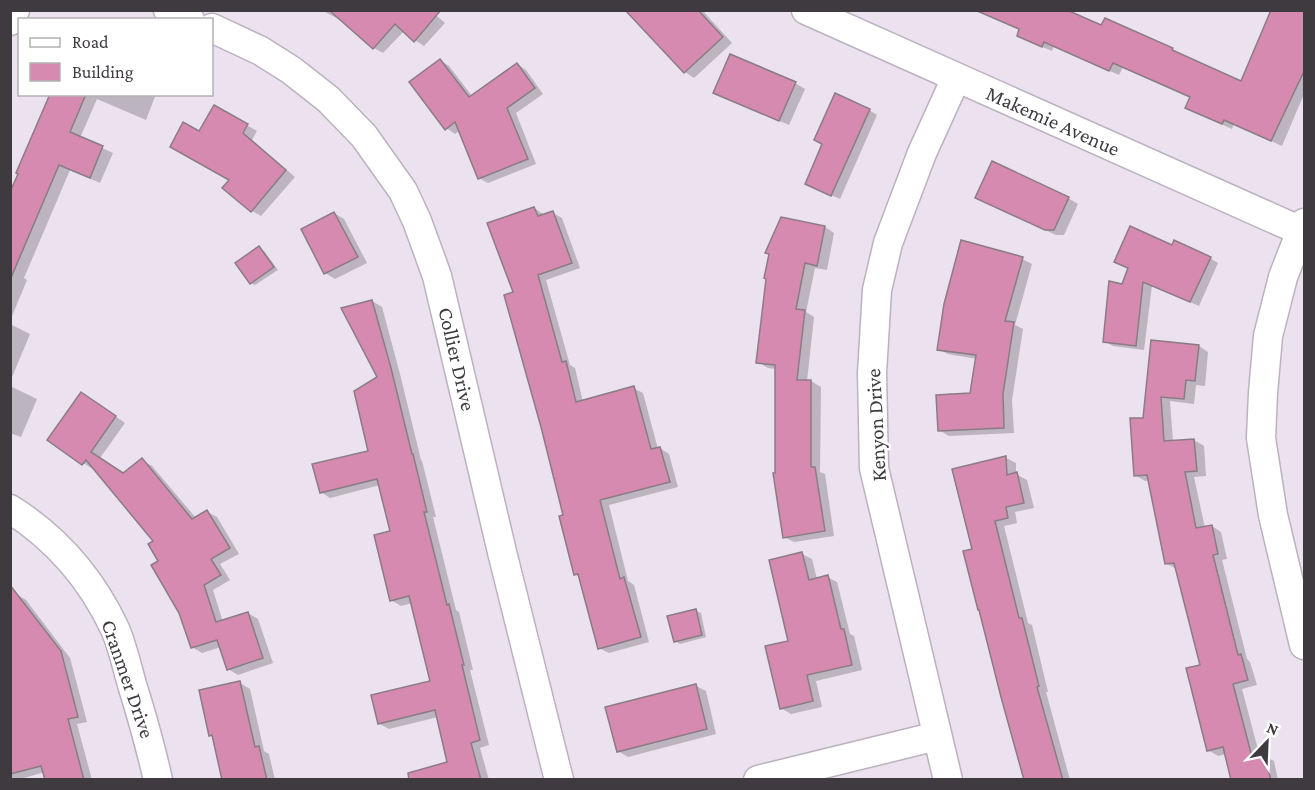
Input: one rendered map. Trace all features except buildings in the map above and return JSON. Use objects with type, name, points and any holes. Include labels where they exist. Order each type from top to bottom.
[{"type":"street","points":[[10,21],[15,10]]},
{"type":"street","points":[[168,10],[186,18]]},
{"type":"street","name":"Makemie Avenue","points":[[806,10],[956,78],[1303,227]]},
{"type":"street","name":"Collier Drive","points":[[213,28],[261,51],[291,70],[328,99],[364,136],[403,191],[417,221],[437,276],[502,552],[560,780]]},
{"type":"street","name":"Kenyon Drive","points":[[948,780],[874,468],[872,373],[878,290],[888,243],[922,153],[956,78]]},
{"type":"street","points":[[1303,227],[1283,277],[1268,336],[1261,438],[1272,515],[1305,645]]},
{"type":"street","name":"Cranmer Drive","points":[[10,509],[23,517],[60,549],[94,592],[116,631],[152,751],[158,780]]},
{"type":"street","points":[[758,780],[937,736]]}]
